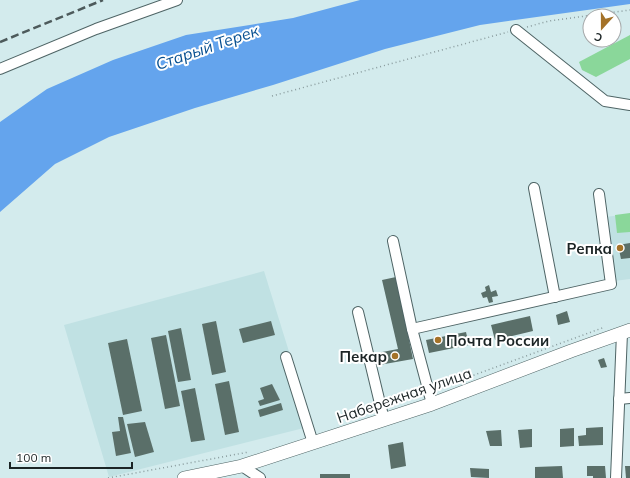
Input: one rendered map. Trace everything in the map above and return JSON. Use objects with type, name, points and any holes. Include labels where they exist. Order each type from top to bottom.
[{"type":"main road","name":"Набережная улица","points":[[184,478],[242,466],[384,420],[432,404],[626,331]]},
{"type":"street","points":[[0,68],[96,29],[177,0]]},
{"type":"street","points":[[516,30],[605,101],[630,105]]},
{"type":"street","points":[[534,188],[554,297]]},
{"type":"street","points":[[412,329],[611,284],[599,194]]},
{"type":"street","points":[[393,241],[412,329],[432,404]]},
{"type":"street","points":[[358,312],[384,420]]},
{"type":"street","points":[[616,478],[619,399],[626,331]]},
{"type":"street","points":[[286,357],[314,443]]},
{"type":"street","points":[[619,399],[630,398]]},
{"type":"street","points":[[242,466],[260,478]]},
{"type":"path","points":[[272,96],[549,21],[630,10]]},
{"type":"shaded area","name":"Репка","points":[[630,214],[630,279],[614,281],[605,217]]},
{"type":"shaded area","points":[[264,271],[312,426],[109,477],[64,325]]},
{"type":"green space","points":[[630,35],[630,59],[596,77],[582,70],[579,62],[605,48],[622,48],[622,39]]},
{"type":"green space","points":[[630,213],[630,232],[617,233],[615,215]]},
{"type":"water","name":"Старый Терек","points":[[360,0],[630,0],[630,4],[601,8],[582,8],[582,11],[480,25],[385,49],[195,108],[109,137],[55,164],[0,212],[0,122],[47,89],[113,60],[186,35],[293,18]]},
{"type":"building","points":[[630,243],[630,258],[621,259],[618,245]]},
{"type":"building","points":[[396,277],[413,359],[379,365],[377,353],[398,349],[382,280]]},
{"type":"building","points":[[489,285],[491,292],[496,290],[498,296],[492,297],[493,302],[489,303],[487,297],[483,298],[481,293],[486,291],[485,287]]},
{"type":"building","points":[[567,311],[570,322],[558,325],[556,315]]},
{"type":"building","points":[[530,316],[533,331],[495,340],[491,325]]},
{"type":"building","points":[[216,321],[226,372],[212,375],[202,324]]},
{"type":"building","points":[[271,321],[275,335],[243,343],[239,329]]},
{"type":"building","points":[[181,328],[191,380],[178,382],[168,331]]},
{"type":"building","points":[[466,332],[469,345],[429,353],[426,340]]},
{"type":"building","points":[[166,335],[180,406],[165,409],[151,338]]},
{"type":"building","points":[[127,339],[142,411],[123,415],[108,343]]},
{"type":"building","points":[[604,358],[607,367],[601,368],[598,360]]},
{"type":"building","points":[[229,381],[239,432],[225,435],[215,384]]},
{"type":"building","points":[[272,384],[280,400],[260,406],[258,401],[264,399],[260,388]]},
{"type":"building","points":[[195,388],[205,440],[191,442],[181,391]]},
{"type":"building","points":[[281,403],[283,410],[260,417],[258,410]]},
{"type":"building","points":[[118,417],[123,417],[131,453],[116,456],[112,432],[120,431]]},
{"type":"building","points":[[145,422],[154,452],[135,457],[127,424]]},
{"type":"building","points":[[603,427],[603,445],[579,446],[578,436],[586,435],[586,428]]},
{"type":"building","points":[[574,428],[574,446],[560,447],[560,429]]},
{"type":"building","points":[[532,429],[532,447],[520,448],[518,430]]},
{"type":"building","points":[[501,430],[502,446],[490,446],[486,431]]},
{"type":"building","points":[[403,442],[406,466],[391,469],[388,445]]},
{"type":"building","points":[[562,466],[563,478],[535,478],[535,467]]},
{"type":"building","points":[[587,466],[605,466],[606,478],[593,478],[593,476],[587,476]]},
{"type":"building","points":[[625,466],[630,466],[630,478],[626,478]]},
{"type":"building","points":[[470,468],[489,469],[489,478],[471,477]]},
{"type":"building","points":[[320,474],[350,474],[350,478],[320,478]]},
{"type":"railway","points":[[0,42],[103,0]]},
{"type":"place","name":"Репка","points":[[620,248]]},
{"type":"place","name":"Почта России","points":[[438,340]]},
{"type":"place","name":"Пекар","points":[[395,356]]}]
